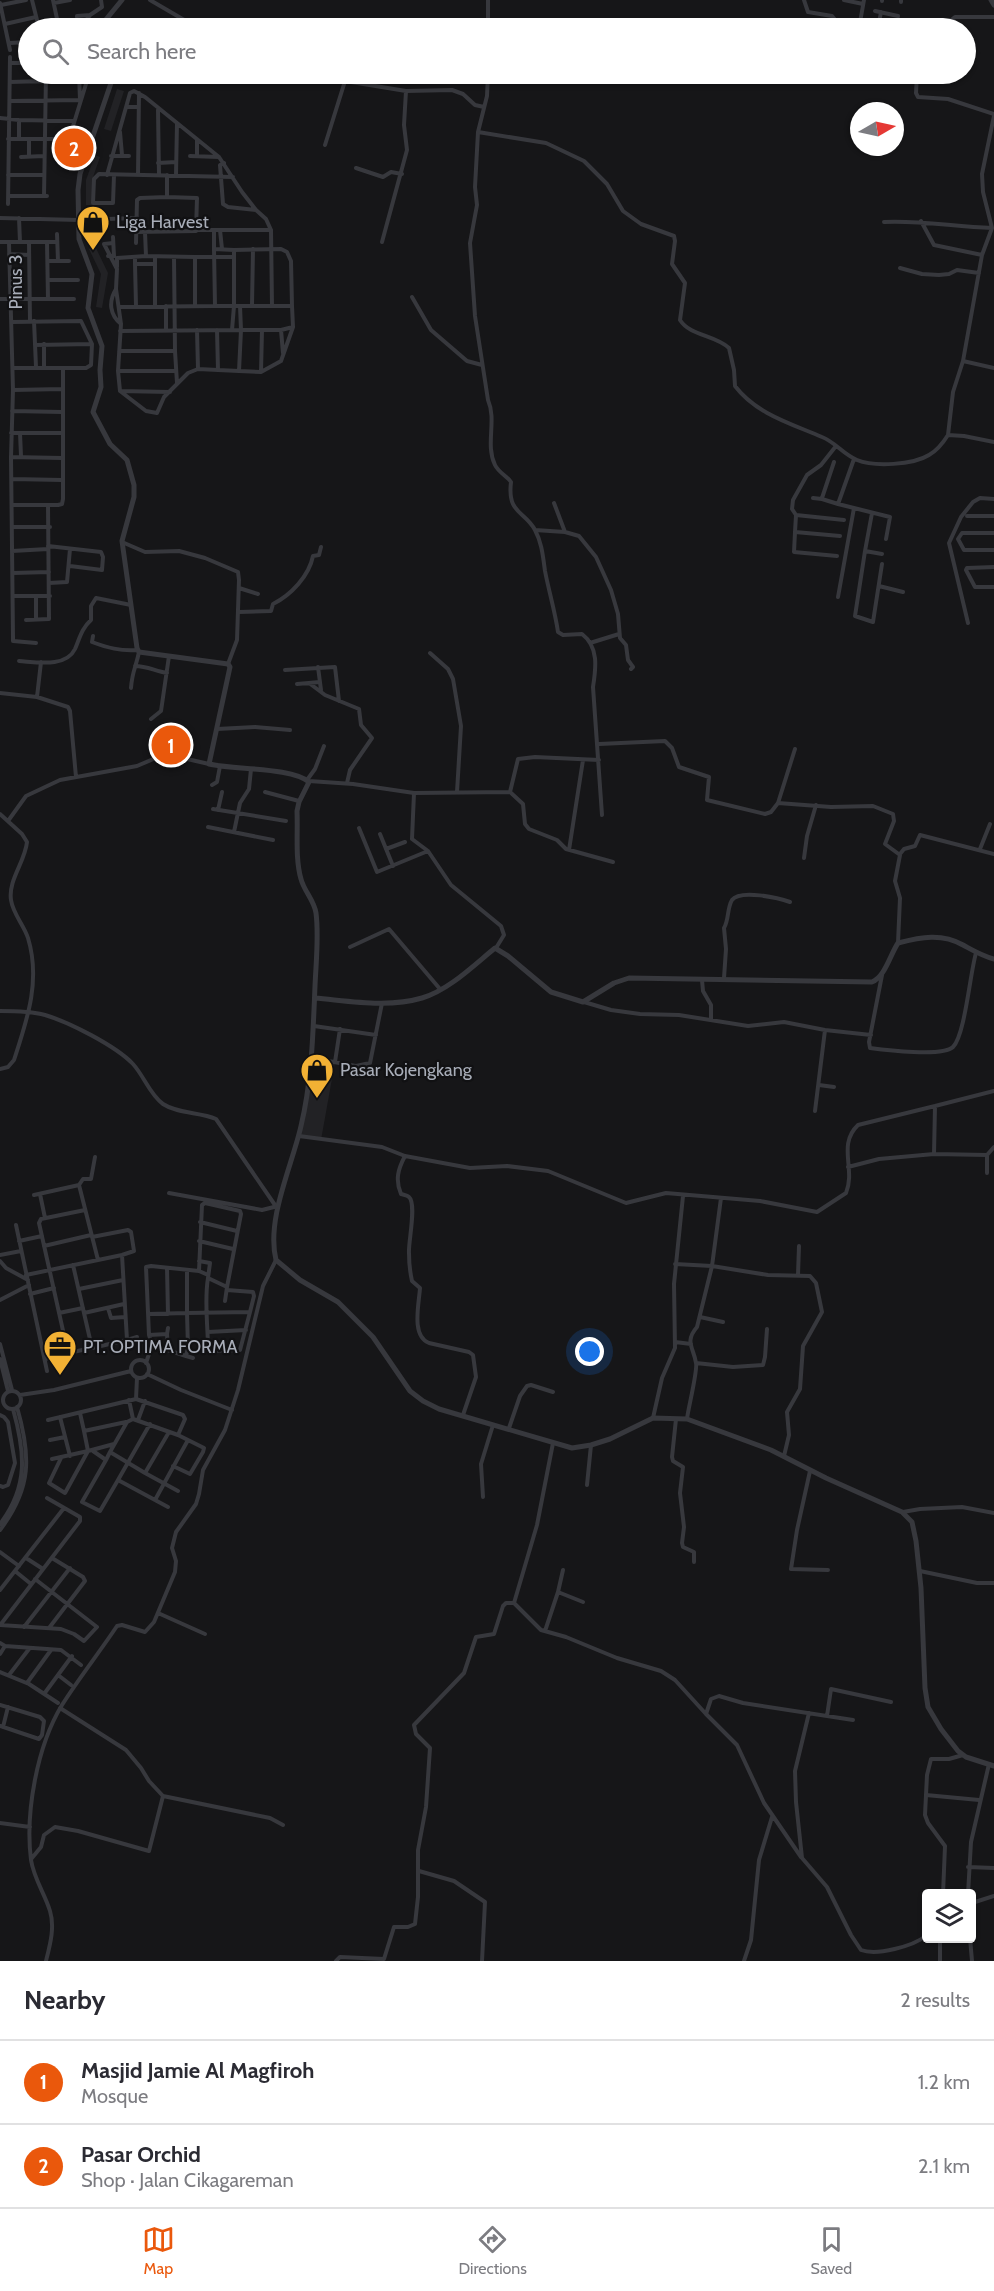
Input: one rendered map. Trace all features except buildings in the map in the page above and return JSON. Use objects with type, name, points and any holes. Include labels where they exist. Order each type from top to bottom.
[{"type":"street","points":[[10,50],[0,4],[26,0]]},
{"type":"street","points":[[32,0],[36,17],[32,18]]},
{"type":"street","points":[[57,18],[53,2],[70,0]]},
{"type":"street","points":[[88,18],[102,7],[101,0]]},
{"type":"street","points":[[107,18],[122,0]]},
{"type":"street","points":[[150,0],[181,18]]},
{"type":"street","points":[[488,0],[488,18]]},
{"type":"street","points":[[804,0],[808,12],[834,18]]},
{"type":"street","points":[[844,0],[863,2],[860,18]]},
{"type":"street","points":[[991,0],[994,5]]},
{"type":"street","points":[[874,11],[898,16],[898,18]]},
{"type":"street","points":[[880,18],[881,12]]},
{"type":"street","points":[[78,18],[77,16],[90,15]]},
{"type":"street","points":[[954,18],[994,17]]},
{"type":"street","points":[[5,24],[18,21]]},
{"type":"street","points":[[10,43],[18,42]]},
{"type":"street","points":[[8,204],[10,57]]},
{"type":"street","points":[[10,63],[18,63]]},
{"type":"street","points":[[10,82],[18,82]]},
{"type":"street","points":[[9,196],[46,196],[44,175],[46,84]]},
{"type":"street","points":[[79,84],[80,99]]},
{"type":"street","points":[[8,139],[69,139],[86,84]]},
{"type":"street","points":[[111,84],[80,174],[79,220],[81,246],[92,274],[88,308],[102,346],[101,387],[93,412],[107,440],[127,460],[134,485],[134,497],[122,542],[138,651],[132,671],[131,688]]},
{"type":"street","points":[[325,146],[344,84]]},
{"type":"street","points":[[363,84],[406,91],[452,90],[463,94],[475,105],[484,107]]},
{"type":"street","points":[[487,84],[478,132],[475,187],[477,205],[470,243],[475,316],[488,400],[492,410],[490,435],[494,463],[510,481],[510,496],[514,506],[535,530],[543,553],[558,632],[564,635],[582,634],[590,643],[596,662],[593,687],[599,744],[602,815]]},
{"type":"street","points":[[478,132],[546,143],[584,161],[607,184],[623,211],[641,224],[674,236],[672,264],[685,283],[679,317],[683,325],[728,347],[731,353],[735,386],[762,411],[826,439],[854,459],[875,464],[905,462],[927,457],[940,447],[948,435],[953,392],[963,361],[982,255],[992,238],[982,174],[994,115],[948,99],[918,97],[916,84]]},
{"type":"street","points":[[382,242],[407,150],[404,125],[406,91]]},
{"type":"street","points":[[107,175],[131,92],[139,93],[219,157],[242,192],[266,219],[271,230],[272,306]]},
{"type":"street","points":[[138,175],[139,93]]},
{"type":"street","points":[[10,101],[80,99]]},
{"type":"street","points":[[126,107],[138,107]]},
{"type":"street","points":[[158,109],[159,175]]},
{"type":"street","points":[[1,118],[73,121]]},
{"type":"street","points":[[19,120],[19,139]]},
{"type":"street","points":[[176,175],[177,123]]},
{"type":"street","points":[[119,128],[122,155]]},
{"type":"street","points":[[28,140],[29,156]]},
{"type":"street","points":[[197,140],[197,155]]},
{"type":"street","points":[[21,157],[45,156]]},
{"type":"street","points":[[111,156],[129,156]]},
{"type":"street","points":[[190,156],[219,157]]},
{"type":"street","points":[[158,163],[176,162]]},
{"type":"street","points":[[224,163],[220,165],[224,205],[256,210]]},
{"type":"street","points":[[356,168],[383,177],[392,171],[402,174]]},
{"type":"street","points":[[114,176],[113,203],[94,204],[94,178],[99,174],[233,177]]},
{"type":"street","points":[[8,175],[44,175]]},
{"type":"street","points":[[167,175],[167,197]]},
{"type":"street","points":[[136,243],[136,202],[138,198],[197,198],[197,230]]},
{"type":"street","points":[[0,218],[79,220],[136,218]]},
{"type":"street","points":[[19,218],[20,242]]},
{"type":"street","points":[[884,222],[921,221],[951,226],[992,228]]},
{"type":"street","points":[[921,221],[934,245],[982,255]]},
{"type":"street","points":[[214,230],[215,306]]},
{"type":"street","points":[[220,230],[222,249]]},
{"type":"street","points":[[136,232],[271,230]]},
{"type":"street","points":[[145,232],[146,256]]},
{"type":"street","points":[[57,234],[58,261]]},
{"type":"street","points":[[112,237],[121,324],[118,371],[120,391],[146,411],[154,413],[159,412],[164,397],[188,373],[198,369],[261,372],[278,364],[283,356],[292,327],[293,283],[290,257],[284,250],[214,249]]},
{"type":"street","points":[[0,242],[57,242]]},
{"type":"street","points":[[47,242],[48,299]]},
{"type":"street","points":[[9,243],[14,390],[11,433],[13,641],[36,643]]},
{"type":"street","name":"Pinus 3","points":[[29,243],[29,299],[36,367]]},
{"type":"street","points":[[113,243],[104,244],[113,256],[117,269]]},
{"type":"street","points":[[252,306],[253,249]]},
{"type":"street","points":[[232,330],[234,250]]},
{"type":"street","points":[[9,254],[29,255]]},
{"type":"street","points":[[113,256],[234,257]]},
{"type":"street","points":[[155,256],[156,306]]},
{"type":"street","points":[[135,257],[136,306]]},
{"type":"street","points":[[174,257],[177,384]]},
{"type":"street","points":[[195,257],[195,306]]},
{"type":"street","points":[[49,261],[69,261]]},
{"type":"street","points":[[135,264],[155,264]]},
{"type":"street","points":[[900,268],[928,275],[948,275],[957,270],[979,273]]},
{"type":"street","points":[[49,280],[78,280]]},
{"type":"street","points":[[117,289],[112,295],[111,306],[113,316],[121,324]]},
{"type":"street","points":[[412,297],[431,330],[467,361],[482,365]]},
{"type":"street","points":[[0,299],[74,299]]},
{"type":"street","points":[[166,306],[166,330]]},
{"type":"street","points":[[239,371],[240,306]]},
{"type":"street","points":[[119,307],[292,306]]},
{"type":"street","points":[[12,322],[81,321],[92,344],[89,367],[13,368]]},
{"type":"street","points":[[120,331],[281,330],[292,327]]},
{"type":"street","points":[[197,330],[198,369]]},
{"type":"street","points":[[217,330],[218,370]]},
{"type":"street","points":[[261,372],[262,330]]},
{"type":"street","points":[[281,330],[283,356]]},
{"type":"street","points":[[44,344],[44,367]]},
{"type":"street","points":[[35,345],[92,344]]},
{"type":"street","points":[[119,351],[175,351]]},
{"type":"street","points":[[963,361],[994,368]]},
{"type":"street","points":[[13,505],[62,504],[63,368]]},
{"type":"street","points":[[118,371],[175,371]]},
{"type":"street","points":[[14,390],[63,389]]},
{"type":"street","points":[[120,391],[171,392]]},
{"type":"street","points":[[12,411],[62,412]]},
{"type":"street","points":[[11,433],[62,433]]},
{"type":"street","points":[[20,433],[21,456]]},
{"type":"street","points":[[948,435],[994,442]]},
{"type":"street","points":[[836,446],[822,464],[809,472],[804,479],[792,503],[792,511],[796,515],[844,520]]},
{"type":"street","points":[[11,456],[62,458]]},
{"type":"street","points":[[838,504],[854,459]]},
{"type":"street","points":[[822,499],[834,462]]},
{"type":"street","points":[[12,479],[62,480]]},
{"type":"street","points":[[813,498],[890,517],[886,539]]},
{"type":"street","points":[[968,623],[949,543],[961,517],[973,502],[981,498],[994,499]]},
{"type":"street","points":[[554,503],[565,532]]},
{"type":"street","points":[[26,620],[50,619],[48,505]]},
{"type":"street","points":[[838,597],[854,508]]},
{"type":"street","points":[[872,513],[855,616],[873,622],[882,564]]},
{"type":"street","points":[[796,515],[794,552],[837,556]]},
{"type":"street","points":[[967,516],[994,516]]},
{"type":"street","points":[[12,527],[50,527]]},
{"type":"street","points":[[535,530],[565,532],[579,536],[602,567],[618,614],[619,634],[626,645],[628,660],[633,667],[631,669]]},
{"type":"street","points":[[795,532],[840,536]]},
{"type":"street","points":[[994,533],[962,533],[958,539],[964,550],[994,550]]},
{"type":"street","points":[[122,542],[145,552],[179,551],[229,567],[238,573],[239,612],[236,645],[228,664],[230,667],[209,764]]},
{"type":"street","points":[[12,551],[48,547],[101,552],[103,557],[100,571],[70,566]]},
{"type":"street","points":[[239,612],[266,613],[271,611],[273,604],[284,599],[299,583],[309,569],[314,555],[320,554],[321,547]]},
{"type":"street","points":[[49,583],[67,582],[70,549]]},
{"type":"street","points":[[865,551],[882,554]]},
{"type":"street","points":[[994,567],[967,568],[966,570],[975,587],[994,587]]},
{"type":"street","points":[[13,573],[49,572]]},
{"type":"street","points":[[879,586],[903,592]]},
{"type":"street","points":[[239,588],[258,594]]},
{"type":"street","points":[[13,596],[50,596]]},
{"type":"street","points":[[36,596],[36,620]]},
{"type":"street","points":[[19,661],[66,660],[72,654],[84,626],[91,620],[91,606],[94,599],[131,605]]},
{"type":"street","points":[[590,643],[619,634]]},
{"type":"street","points":[[93,636],[92,642],[104,644],[118,651],[138,651],[228,664]]},
{"type":"street","points":[[430,654],[448,669],[453,679],[461,726],[457,792]]},
{"type":"street","points":[[151,719],[153,715],[161,711],[170,656]]},
{"type":"street","points":[[37,697],[41,662]]},
{"type":"street","points":[[135,666],[167,673]]},
{"type":"street","points":[[318,667],[321,692]]},
{"type":"street","points":[[285,670],[336,667],[339,702]]},
{"type":"street","points":[[297,684],[320,682]]},
{"type":"street","points":[[309,683],[339,702],[359,709],[362,725],[372,738],[350,770],[347,783]]},
{"type":"street","points":[[0,693],[37,697],[68,707],[76,777]]},
{"type":"street","points":[[216,729],[255,727],[290,730]]},
{"type":"street","points":[[599,744],[665,741],[672,748],[679,767],[709,777],[707,800],[765,814],[771,812],[778,803],[795,749]]},
{"type":"street","points":[[46,1961],[51,1941],[51,1920],[50,1912],[33,1872],[30,1827],[31,1804],[40,1760],[59,1705],[117,1626],[122,1625],[145,1632],[154,1622],[175,1572],[176,1562],[172,1548],[176,1532],[196,1504],[200,1494],[203,1470],[225,1431],[248,1353],[263,1286],[276,1260],[276,1208],[299,1136],[312,1058],[314,1026],[316,915],[313,902],[301,881],[298,865],[297,811],[299,801],[324,746]]},
{"type":"street","points":[[8,821],[22,801],[35,790],[60,780],[137,766],[165,754],[220,766],[277,772],[308,781],[347,783],[414,793],[510,792],[524,805],[526,827],[557,840],[561,846],[569,850],[613,862]]},
{"type":"street","points":[[510,792],[518,759],[535,757],[599,760]]},
{"type":"street","points":[[569,850],[584,760]]},
{"type":"street","points":[[212,785],[217,782],[220,766]]},
{"type":"street","points":[[234,832],[240,803],[249,789],[251,769]]},
{"type":"street","points":[[222,792],[216,809],[285,821]]},
{"type":"street","points":[[265,792],[299,801]]},
{"type":"street","points":[[315,998],[382,1003],[421,999],[440,989],[495,948],[504,935],[501,926],[452,885],[428,851],[413,841],[414,793]]},
{"type":"street","points":[[778,803],[843,807],[873,806],[888,810],[893,814],[894,820],[886,845],[900,854]]},
{"type":"street","points":[[804,858],[807,836],[816,805]]},
{"type":"street","points":[[0,814],[27,842],[11,889],[11,899],[27,936],[31,953],[33,993],[14,1060],[8,1067],[0,1069]]},
{"type":"street","points":[[980,849],[990,824]]},
{"type":"street","points":[[208,827],[273,840]]},
{"type":"street","points":[[358,828],[377,872],[428,851]]},
{"type":"street","points":[[380,834],[393,866]]},
{"type":"street","points":[[976,953],[970,970],[961,1029],[952,1048],[914,1052],[870,1048],[882,975],[898,943],[900,898],[895,880],[900,854],[904,849],[916,846],[919,835],[994,854]]},
{"type":"street","points":[[386,849],[405,842]]},
{"type":"street","points":[[724,978],[726,949],[723,929],[733,900],[736,897],[751,895],[789,902]]},
{"type":"street","points":[[350,947],[388,929],[440,989]]},
{"type":"street","points":[[898,943],[914,939],[942,937],[994,959]]},
{"type":"street","points":[[495,948],[551,992],[611,1010],[640,1014],[668,1014],[748,1026],[784,1022],[825,1030],[871,1035]]},
{"type":"street","points":[[584,1002],[625,978],[724,978],[851,983],[872,982],[882,975]]},
{"type":"street","points":[[702,979],[703,991],[711,1005],[711,1020]]},
{"type":"street","points":[[312,1058],[356,1066],[370,1063],[382,1003]]},
{"type":"street","points":[[0,1011],[28,1011],[47,1016],[82,1031],[124,1056],[133,1064],[164,1105],[219,1121],[276,1208]]},
{"type":"street","points":[[314,1026],[376,1035]]},
{"type":"street","points":[[335,1062],[340,1029]]},
{"type":"street","points":[[815,1111],[825,1030]]},
{"type":"street","points":[[819,1085],[834,1087]]},
{"type":"street","points":[[299,1136],[382,1147],[405,1156],[470,1168],[507,1166],[548,1171],[626,1203],[640,1201],[662,1193],[760,1201],[819,1212],[846,1192],[849,1136],[858,1125],[994,1091]]},
{"type":"street","points":[[934,1154],[935,1106]]},
{"type":"street","points":[[987,1173],[987,1155],[994,1147]]},
{"type":"street","points":[[848,1167],[879,1159],[934,1154],[987,1155]]},
{"type":"street","points":[[405,1156],[398,1170],[398,1183],[401,1194],[410,1198],[411,1201],[413,1223],[408,1250],[412,1281],[420,1288],[419,1335],[429,1343],[469,1352],[473,1355],[476,1377],[463,1415]]},
{"type":"street","points":[[34,1195],[79,1185],[83,1179],[91,1179],[95,1157]]},
{"type":"street","points":[[79,1185],[98,1260]]},
{"type":"street","points":[[169,1193],[262,1210],[276,1208]]},
{"type":"street","points":[[40,1194],[45,1218]]},
{"type":"street","points":[[653,1418],[659,1389],[675,1342],[673,1308],[675,1264],[683,1196]]},
{"type":"street","points":[[687,1419],[696,1363],[691,1344],[692,1333],[697,1327],[712,1266],[721,1198]]},
{"type":"street","points":[[198,1271],[203,1204],[239,1210],[241,1214],[225,1301]]},
{"type":"street","points":[[68,1353],[39,1221],[85,1210]]},
{"type":"street","points":[[200,1222],[237,1231]]},
{"type":"street","points":[[16,1226],[47,1371]]},
{"type":"street","points":[[0,1300],[28,1280],[50,1270],[134,1251],[130,1231],[44,1246]]},
{"type":"street","points":[[19,1241],[42,1236]]},
{"type":"street","points":[[199,1242],[233,1249]]},
{"type":"street","points":[[798,1275],[799,1246]]},
{"type":"street","points":[[0,1256],[21,1251]]},
{"type":"street","points":[[122,1255],[127,1340]]},
{"type":"street","points":[[147,1374],[146,1363],[152,1345],[149,1335],[146,1267],[198,1271],[208,1277],[219,1285],[253,1292],[254,1296],[240,1350],[208,1351],[206,1288],[208,1277],[210,1263],[199,1260]]},
{"type":"street","points":[[276,1260],[295,1276],[335,1299],[378,1343],[418,1398],[430,1406],[572,1448],[591,1445],[618,1436],[653,1418],[687,1419],[784,1456],[810,1471],[902,1512],[914,1527],[920,1571],[927,1702],[941,1729],[963,1755],[991,1765],[979,1800],[968,1867],[968,1889]]},
{"type":"street","points":[[0,1261],[6,1268],[28,1280]]},
{"type":"street","points":[[675,1264],[712,1266],[768,1275],[808,1275],[815,1280],[822,1312],[803,1346],[800,1389],[787,1412],[789,1435],[784,1456]]},
{"type":"street","points":[[74,1265],[92,1348]]},
{"type":"street","points":[[167,1268],[168,1314]]},
{"type":"street","points":[[186,1356],[188,1348],[187,1269]]},
{"type":"street","points":[[79,1289],[123,1280]]},
{"type":"street","points":[[206,1288],[219,1285]]},
{"type":"street","points":[[30,1294],[54,1288]]},
{"type":"street","points":[[59,1313],[125,1304]]},
{"type":"street","points":[[108,1308],[111,1318],[125,1317]]},
{"type":"street","points":[[148,1314],[250,1312]]},
{"type":"street","points":[[699,1317],[723,1322]]},
{"type":"street","points":[[168,1328],[168,1349]]},
{"type":"street","points":[[696,1363],[733,1366],[763,1365],[766,1329]]},
{"type":"street","points":[[208,1332],[246,1330]]},
{"type":"street","points":[[149,1335],[167,1334]]},
{"type":"street","points":[[45,1359],[137,1337]]},
{"type":"street","points":[[675,1342],[691,1344]]},
{"type":"street","points":[[0,1344],[10,1391]]},
{"type":"street","points":[[152,1345],[193,1358]]},
{"type":"street","points":[[0,1359],[10,1391]]},
{"type":"street","points":[[136,1399],[137,1378],[131,1371],[132,1364],[136,1361],[146,1363]]},
{"type":"street","points":[[10,1391],[20,1395],[54,1390],[131,1371]]},
{"type":"street","points":[[147,1374],[232,1410]]},
{"type":"street","points":[[137,1378],[147,1374]]},
{"type":"street","points":[[509,1428],[520,1396],[527,1386],[531,1385],[553,1392]]},
{"type":"street","points":[[10,1391],[1,1401],[5,1406],[15,1408]]},
{"type":"street","points":[[15,1408],[21,1402],[20,1395]]},
{"type":"street","points":[[48,1420],[136,1399],[183,1415],[185,1419],[178,1435]]},
{"type":"street","points":[[129,1400],[136,1419]]},
{"type":"street","points":[[136,1419],[145,1401]]},
{"type":"street","points":[[0,1524],[6,1516],[23,1473],[21,1440],[15,1408]]},
{"type":"street","points":[[0,1530],[13,1511],[27,1473],[27,1451],[15,1408]]},
{"type":"street","points":[[80,1413],[90,1451],[106,1460]]},
{"type":"street","points":[[0,1415],[8,1422],[15,1463],[8,1485],[0,1486]]},
{"type":"street","points":[[60,1417],[70,1456]]},
{"type":"street","points":[[84,1431],[136,1419],[204,1448],[190,1474],[173,1466]]},
{"type":"street","points":[[676,1419],[672,1457],[673,1461],[683,1467],[684,1472],[680,1493],[684,1527],[682,1543],[685,1548],[694,1552],[694,1562]]},
{"type":"street","points":[[127,1422],[82,1502],[100,1511],[150,1424]]},
{"type":"street","points":[[483,1497],[481,1464],[493,1424]]},
{"type":"street","points":[[146,1473],[169,1432]]},
{"type":"street","points":[[50,1440],[65,1437]]},
{"type":"street","points":[[154,1500],[188,1440]]},
{"type":"street","points":[[514,1603],[537,1524],[554,1442]]},
{"type":"street","points":[[52,1460],[114,1444]]},
{"type":"street","points":[[587,1485],[591,1445]]},
{"type":"street","points":[[61,1458],[50,1485],[65,1493],[90,1451]]},
{"type":"street","points":[[110,1452],[178,1491]]},
{"type":"street","points":[[810,1471],[791,1569],[828,1570]]},
{"type":"street","points":[[118,1480],[168,1507]]},
{"type":"street","points":[[0,1625],[80,1521],[80,1517],[47,1498]]},
{"type":"street","points":[[902,1512],[962,1507],[994,1513]]},
{"type":"street","points":[[0,1590],[64,1508]]},
{"type":"street","points":[[0,1552],[19,1566]]},
{"type":"street","points":[[26,1558],[43,1569]]},
{"type":"street","points":[[49,1629],[85,1581],[83,1577],[52,1558]]},
{"type":"street","points":[[24,1627],[70,1568]]},
{"type":"street","points":[[545,1632],[563,1569]]},
{"type":"street","points":[[15,1571],[32,1584]]},
{"type":"street","points":[[920,1571],[977,1582],[994,1582]]},
{"type":"street","points":[[0,1625],[69,1631],[84,1641],[93,1633],[97,1627],[35,1579]]},
{"type":"street","points":[[558,1592],[583,1602]]},
{"type":"street","points":[[514,1603],[538,1628],[545,1632],[566,1637],[617,1658],[661,1671],[675,1680],[737,1745],[772,1816],[825,1885],[861,1950],[882,1951],[913,1944],[922,1939]]},
{"type":"street","points":[[336,1961],[340,1956],[386,1958],[394,1927],[408,1927],[415,1924],[419,1871],[418,1850],[426,1807],[430,1748],[416,1734],[414,1723],[464,1673],[475,1637],[494,1634],[504,1605],[514,1603]]},
{"type":"street","points":[[158,1613],[205,1634]]},
{"type":"street","points":[[0,1643],[5,1646],[64,1651],[81,1665]]},
{"type":"street","points":[[0,1654],[5,1646]]},
{"type":"street","points":[[9,1675],[29,1648]]},
{"type":"street","points":[[27,1683],[52,1649]]},
{"type":"street","points":[[44,1694],[72,1656]]},
{"type":"street","points":[[0,1672],[27,1683],[126,1750],[163,1796],[270,1818],[284,1825]]},
{"type":"street","points":[[58,1675],[70,1685]]},
{"type":"street","points":[[827,1716],[831,1689],[891,1702]]},
{"type":"street","points":[[706,1714],[711,1699],[718,1695],[743,1702],[853,1720]]},
{"type":"street","points":[[0,1705],[8,1707],[42,1718],[44,1721],[42,1735],[38,1739],[2,1726],[8,1707]]},
{"type":"street","points":[[802,1858],[795,1771],[809,1713]]},
{"type":"street","points":[[943,1889],[945,1846],[926,1820],[926,1795],[931,1759],[963,1755]]},
{"type":"street","points":[[926,1795],[979,1800]]},
{"type":"street","points":[[31,1859],[41,1847],[44,1834],[55,1827],[149,1851],[163,1796]]},
{"type":"street","points":[[744,1961],[752,1940],[759,1860],[772,1816]]},
{"type":"street","points":[[0,1823],[30,1827]]},
{"type":"street","points":[[968,1867],[994,1868]]},
{"type":"street","points":[[419,1871],[454,1881],[485,1902],[482,1961]]},
{"type":"street","points":[[976,1902],[994,1896]]},
{"type":"street","points":[[940,1943],[940,1961]]},
{"type":"street","points":[[970,1943],[972,1961]]},
{"type":"shaded area","points":[[117,89],[124,91],[111,131],[104,129]]},
{"type":"shaded area","points":[[95,155],[100,157],[92,180],[92,205],[86,205],[86,180]]},
{"type":"shaded area","points":[[95,246],[108,273],[102,308],[96,307],[101,274],[89,249]]},
{"type":"shaded area","name":"Pasar Kojengkang","points":[[312,1058],[335,1062],[321,1140],[299,1136]]},
{"type":"place","name":"Pasar Orchid","points":[[74,148]]},
{"type":"place","name":"Liga Harvest","points":[[93,251]]},
{"type":"place","name":"Masjid Jamie Al Magfiroh","points":[[171,745]]},
{"type":"place","name":"Pasar Kojengkang","points":[[317,1099]]},
{"type":"place","name":"PT. OPTIMA FORMA","points":[[60,1376]]}]
